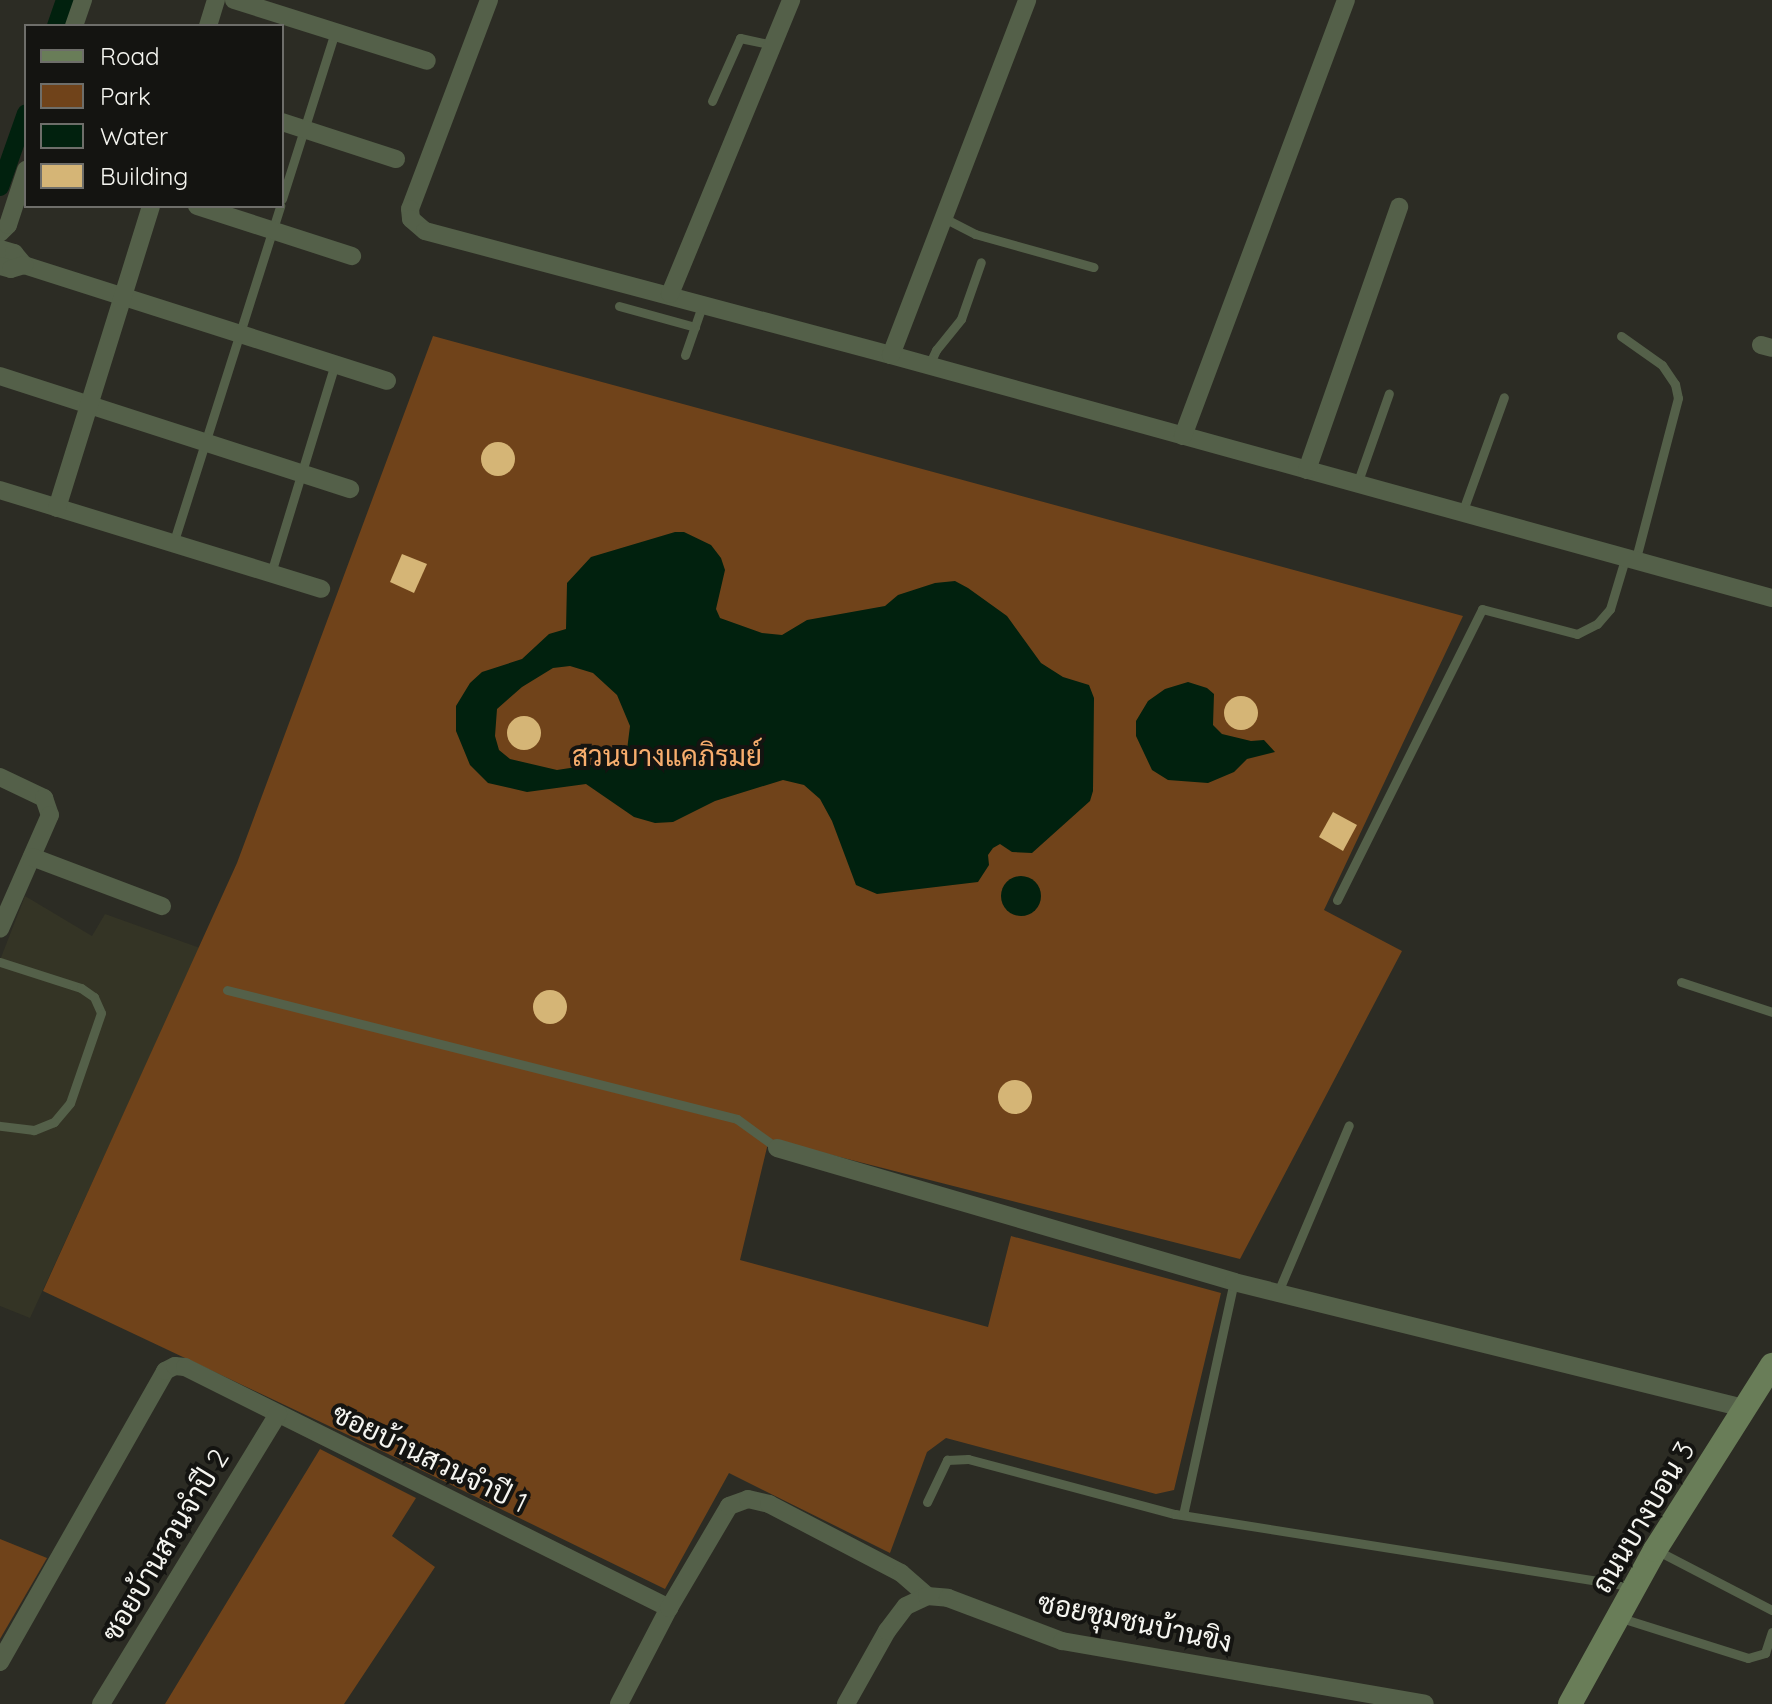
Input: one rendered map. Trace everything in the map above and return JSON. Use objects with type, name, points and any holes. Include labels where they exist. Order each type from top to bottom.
[{"type":"main road","name":"ถนนบางบอน 3","points":[[1570,1704],[1655,1550],[1772,1365]]},
{"type":"street","points":[[75,24],[83,0]]},
{"type":"street","points":[[209,24],[216,0]]},
{"type":"street","points":[[234,0],[427,61]]},
{"type":"street","points":[[488,0],[410,209],[411,219],[425,231],[670,294],[1772,598]]},
{"type":"street","points":[[670,294],[791,0]]},
{"type":"street","points":[[891,355],[1027,0]]},
{"type":"street","points":[[1183,436],[1346,0]]},
{"type":"street","points":[[284,123],[396,159]]},
{"type":"street","points":[[0,233],[8,225],[24,176]]},
{"type":"street","points":[[1307,470],[1399,207]]},
{"type":"street","points":[[57,508],[150,208]]},
{"type":"street","points":[[203,208],[352,256]]},
{"type":"street","points":[[0,249],[14,253],[24,265],[387,381]]},
{"type":"street","points":[[0,266],[11,269],[24,265]]},
{"type":"street","points":[[0,376],[350,489]]},
{"type":"street","points":[[0,490],[321,589]]},
{"type":"street","points":[[0,777],[44,798],[50,815],[0,929]]},
{"type":"street","points":[[32,857],[162,906]]},
{"type":"street","points":[[777,1148],[1234,1282],[1744,1408]]},
{"type":"street","name":"ซอยบ้านสวนจำปี 1","points":[[0,1662],[165,1371],[185,1367],[669,1608]]},
{"type":"street","name":"ซอยบ้านสวนจำปี 2","points":[[101,1704],[278,1414]]},
{"type":"street","points":[[619,1704],[669,1608],[729,1506],[748,1499],[769,1504],[901,1573],[927,1596],[906,1606],[887,1631],[846,1704]]},
{"type":"street","name":"ซอยชุมชนบ้านขิง","points":[[927,1596],[948,1598],[1062,1641],[1425,1704]]},
{"type":"lane","points":[[284,193],[335,32]]},
{"type":"lane","points":[[712,101],[740,38],[773,45]]},
{"type":"lane","points":[[173,544],[279,208]]},
{"type":"lane","points":[[944,218],[994,240],[1093,267]]},
{"type":"lane","points":[[929,365],[961,319],[981,262]]},
{"type":"lane","points":[[685,355],[703,303]]},
{"type":"lane","points":[[619,306],[695,327]]},
{"type":"lane","points":[[1337,900],[1482,609],[1577,634],[1597,624],[1610,609],[1630,560],[1678,398],[1675,384],[1662,365],[1621,336]]},
{"type":"lane","points":[[271,573],[335,364]]},
{"type":"lane","points":[[1357,484],[1389,393]]},
{"type":"lane","points":[[1462,513],[1504,397]]},
{"type":"lane","points":[[0,962],[81,988],[94,997],[101,1013],[70,1103],[54,1122],[34,1130],[0,1126]]},
{"type":"lane","points":[[1681,982],[1772,1012]]},
{"type":"lane","points":[[227,990],[737,1119],[777,1148]]},
{"type":"lane","points":[[1278,1292],[1349,1125]]},
{"type":"lane","points":[[1183,1515],[1234,1282]]},
{"type":"lane","points":[[927,1502],[947,1460],[968,1459],[1183,1515],[1635,1586]]},
{"type":"lane","points":[[1655,1550],[1772,1610]]},
{"type":"lane","points":[[1618,1617],[1748,1658],[1765,1653],[1772,1632]]},
{"type":"shaded area","points":[[25,896],[92,936],[105,914],[200,948],[30,1318],[0,1306],[0,960]]},
{"type":"green space","name":"สวนบางแคภิรมย์","points":[[433,336],[1463,616],[1324,910],[1402,951],[1240,1259],[769,1139],[740,1260],[988,1327],[1011,1236],[1221,1293],[1174,1490],[1156,1494],[946,1438],[927,1452],[890,1553],[729,1473],[665,1589],[43,1291],[237,863]]},
{"type":"green space","points":[[320,1449],[416,1498],[392,1536],[435,1567],[344,1704],[165,1704]]},
{"type":"green space","points":[[0,1539],[47,1558],[0,1639]]},
{"type":"water","points":[[684,532],[711,545],[721,558],[725,570],[716,609],[720,618],[762,633],[782,635],[807,620],[885,606],[898,595],[935,583],[955,581],[1007,616],[1041,663],[1063,677],[1089,685],[1094,698],[1093,791],[1090,801],[1032,853],[1012,852],[1000,844],[993,848],[988,855],[989,865],[978,882],[877,894],[856,885],[832,821],[820,799],[804,785],[783,780],[715,801],[673,822],[655,823],[634,817],[586,784],[527,792],[488,783],[470,765],[456,731],[456,706],[470,683],[482,672],[522,659],[549,634],[566,629],[567,583],[591,557]],"holes":[[[570,666],[593,673],[617,695],[630,726],[627,750],[616,761],[557,770],[510,759],[499,750],[495,736],[497,709],[522,687],[553,668]]]},
{"type":"water","points":[[1188,682],[1207,688],[1214,694],[1213,725],[1222,734],[1251,741],[1264,740],[1275,752],[1247,759],[1234,772],[1208,783],[1168,780],[1152,770],[1136,736],[1136,721],[1148,701],[1165,689]]},
{"type":"water","points":[[1021,876],[1035,882],[1041,896],[1035,910],[1021,916],[1007,910],[1001,896],[1007,882]]},
{"type":"building","points":[[498,442],[510,447],[515,459],[510,471],[498,476],[486,471],[481,459],[486,447]]},
{"type":"building","points":[[402,554],[427,564],[414,593],[390,582]]},
{"type":"building","points":[[1241,696],[1253,701],[1258,713],[1253,725],[1241,730],[1229,725],[1224,713],[1229,701]]},
{"type":"building","points":[[524,716],[536,721],[541,733],[536,745],[524,750],[512,745],[507,733],[512,721]]},
{"type":"building","points":[[1333,812],[1357,825],[1343,851],[1319,837]]},
{"type":"building","points":[[550,990],[562,995],[567,1007],[562,1019],[550,1024],[538,1019],[533,1007],[538,995]]},
{"type":"building","points":[[1015,1080],[1027,1085],[1032,1097],[1027,1109],[1015,1114],[1003,1109],[998,1097],[1003,1085]]},
{"type":"waterway","points":[[57,24],[65,0]]},
{"type":"waterway","points":[[0,187],[24,119]]}]
